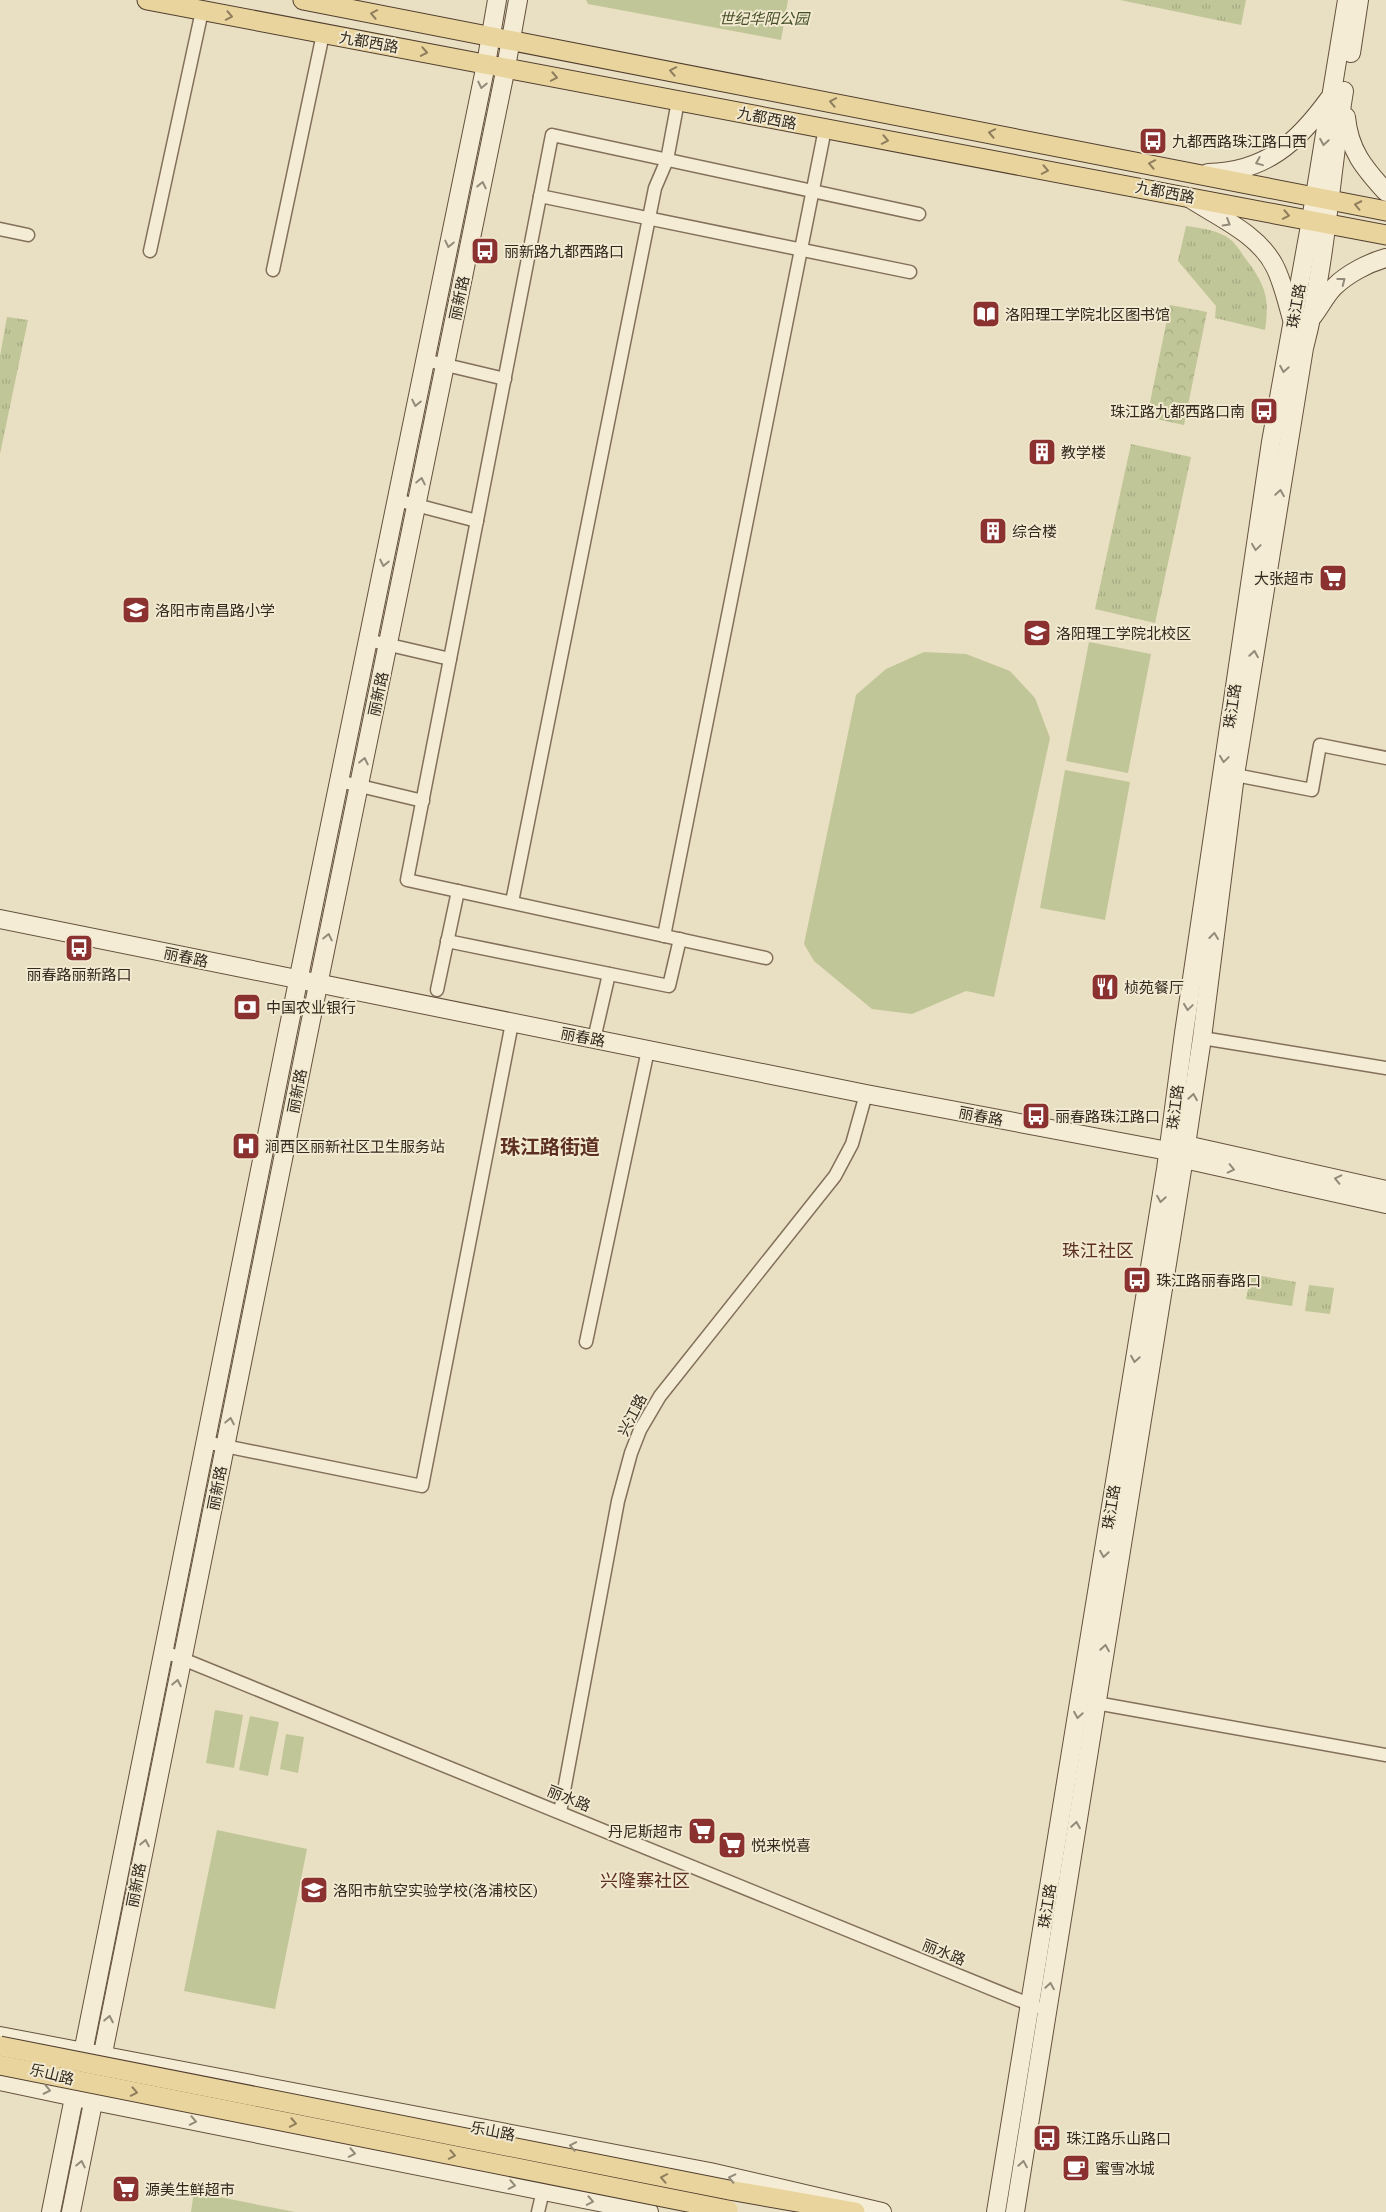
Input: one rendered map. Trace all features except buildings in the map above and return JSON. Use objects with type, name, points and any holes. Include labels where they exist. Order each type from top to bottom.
[{"type":"main road","name":"九都西路","points":[[147,0],[1386,235]]},
{"type":"main road","name":"九都西路","points":[[303,0],[1200,173],[1386,211]]},
{"type":"main road","name":"丽新路","points":[[51,2212],[298,980],[486,64],[497,0]]},
{"type":"main road","name":"丽新路","points":[[71,2212],[318,985],[506,67],[518,0]]},
{"type":"main road","name":"珠江路","points":[[1015,2212],[1038,2008],[1168,1151],[1268,461],[1293,321],[1319,222],[1338,94],[1347,0]]},
{"type":"main road","name":"珠江路","points":[[1338,94],[1359,0]]},
{"type":"main road","points":[[1200,173],[1227,173],[1263,162],[1290,145],[1338,94]]},
{"type":"main road","points":[[1338,94],[1353,148],[1364,168],[1386,192]]},
{"type":"main road","points":[[1186,196],[1237,228],[1261,246],[1275,266],[1293,321]]},
{"type":"main road","name":"珠江路","points":[[996,2212],[1038,2008],[1096,1703],[1185,1152],[1202,1038],[1235,775],[1304,348],[1312,319],[1319,222]]},
{"type":"main road","points":[[1312,319],[1334,287],[1376,260],[1386,258]]},
{"type":"main road","name":"丽春路","points":[[0,919],[318,985],[866,1094],[1386,1190]]},
{"type":"main road","name":"丽春路","points":[[1185,1152],[1386,1204]]},
{"type":"main road","name":"乐山路","points":[[0,2036],[81,2066],[94,2101]]},
{"type":"main road","points":[[0,2046],[729,2190],[855,2212]]},
{"type":"main road","name":"乐山路","points":[[0,2052],[81,2066]]},
{"type":"main road","name":"乐山路","points":[[0,2064],[81,2066],[102,2056],[710,2172],[882,2212]]},
{"type":"main road","points":[[0,2064],[733,2211]]},
{"type":"main road","name":"乐山路","points":[[0,2081],[649,2212]]},
{"type":"street","points":[[150,251],[202,11]]},
{"type":"street","points":[[273,270],[323,34]]},
{"type":"street","points":[[512,902],[655,188],[667,160],[678,101]]},
{"type":"street","points":[[664,936],[825,128]]},
{"type":"street","points":[[766,958],[407,880],[552,135],[919,214]]},
{"type":"street","points":[[540,196],[910,272]]},
{"type":"street","points":[[0,229],[28,235]]},
{"type":"street","points":[[425,360],[505,379]]},
{"type":"street","points":[[397,500],[477,521]]},
{"type":"street","points":[[368,640],[450,660]]},
{"type":"street","points":[[1235,775],[1312,790],[1320,745],[1386,758]]},
{"type":"street","points":[[339,781],[423,801]]},
{"type":"street","points":[[437,990],[458,891]]},
{"type":"street","points":[[447,941],[670,986],[680,939]]},
{"type":"street","points":[[594,1039],[609,974]]},
{"type":"street","points":[[205,1442],[422,1486],[512,1023]]},
{"type":"street","points":[[1202,1038],[1386,1068]]},
{"type":"street","points":[[586,1342],[648,1050]]},
{"type":"street","name":"兴江路","points":[[560,1812],[618,1501],[631,1453],[640,1430],[660,1396],[835,1176],[852,1144],[866,1094]]},
{"type":"street","name":"丽水路","points":[[163,1651],[1038,2008]]},
{"type":"street","points":[[1096,1703],[1386,1755]]},
{"type":"street","points":[[538,2212],[543,2191]]},
{"type":"green space","name":"世纪华阳公园","points":[[586,0],[788,0],[781,40],[588,4]]},
{"type":"green space","points":[[1120,0],[1246,0],[1241,25]]},
{"type":"green space","points":[[1186,226],[1221,234],[1237,246],[1257,276],[1264,291],[1267,308],[1265,330],[1215,318],[1216,306],[1178,261]]},
{"type":"green space","points":[[1170,305],[1207,312],[1184,425],[1147,417]]},
{"type":"green space","points":[[7,317],[28,320],[0,454],[0,356]]},
{"type":"green space","points":[[1131,444],[1191,457],[1155,623],[1095,609]]},
{"type":"green space","points":[[1089,642],[1151,654],[1128,773],[1066,761]]},
{"type":"green space","points":[[924,652],[966,654],[1010,671],[1035,698],[1050,738],[994,997],[966,991],[912,1014],[872,1009],[814,961],[804,944],[856,695],[886,669]]},
{"type":"green space","points":[[1065,770],[1130,782],[1105,920],[1040,908]]},
{"type":"green space","points":[[1251,1274],[1296,1282],[1292,1306],[1246,1299]]},
{"type":"green space","points":[[1309,1285],[1334,1288],[1330,1314],[1305,1311]]},
{"type":"green space","points":[[215,1710],[243,1715],[234,1768],[206,1763]]},
{"type":"green space","points":[[250,1716],[279,1722],[268,1776],[239,1770]]},
{"type":"green space","points":[[286,1734],[304,1737],[298,1773],[280,1769]]},
{"type":"green space","points":[[217,1830],[307,1849],[275,2009],[184,1991]]},
{"type":"green space","points":[[194,2192],[295,2212],[191,2212]]},
{"type":"place","name":"九都西路珠江路口西","points":[[1153,141]]},
{"type":"place","name":"丽新路九都西路口","points":[[485,251]]},
{"type":"place","name":"洛阳理工学院北区图书馆","points":[[986,314]]},
{"type":"place","name":"珠江路九都西路口南","points":[[1264,411]]},
{"type":"place","name":"教学楼","points":[[1042,452]]},
{"type":"place","name":"综合楼","points":[[993,531]]},
{"type":"place","name":"大张超市","points":[[1333,578]]},
{"type":"place","name":"洛阳市南昌路小学","points":[[136,610]]},
{"type":"place","name":"洛阳理工学院北校区","points":[[1037,633]]},
{"type":"place","name":"丽春路丽新路口","points":[[79,948]]},
{"type":"place","name":"桢苑餐厅","points":[[1105,987]]},
{"type":"place","name":"中国农业银行","points":[[247,1007]]},
{"type":"place","name":"丽春路珠江路口","points":[[1036,1116]]},
{"type":"place","name":"涧西区丽新社区卫生服务站","points":[[246,1146]]},
{"type":"place","name":"珠江路丽春路口","points":[[1137,1280]]},
{"type":"place","name":"丹尼斯超市","points":[[702,1831]]},
{"type":"place","name":"悦来悦喜","points":[[732,1845]]},
{"type":"place","name":"洛阳市航空实验学校(洛浦校区)","points":[[314,1890]]},
{"type":"place","name":"珠江路乐山路口","points":[[1047,2138]]},
{"type":"place","name":"蜜雪冰城","points":[[1076,2168]]},
{"type":"place","name":"源美生鲜超市","points":[[126,2189]]},
{"type":"district","name":"珠江路街道","points":[[550,1146]]},
{"type":"district","name":"珠江社区","points":[[1098,1250]]},
{"type":"district","name":"兴隆寨社区","points":[[645,1880]]}]
